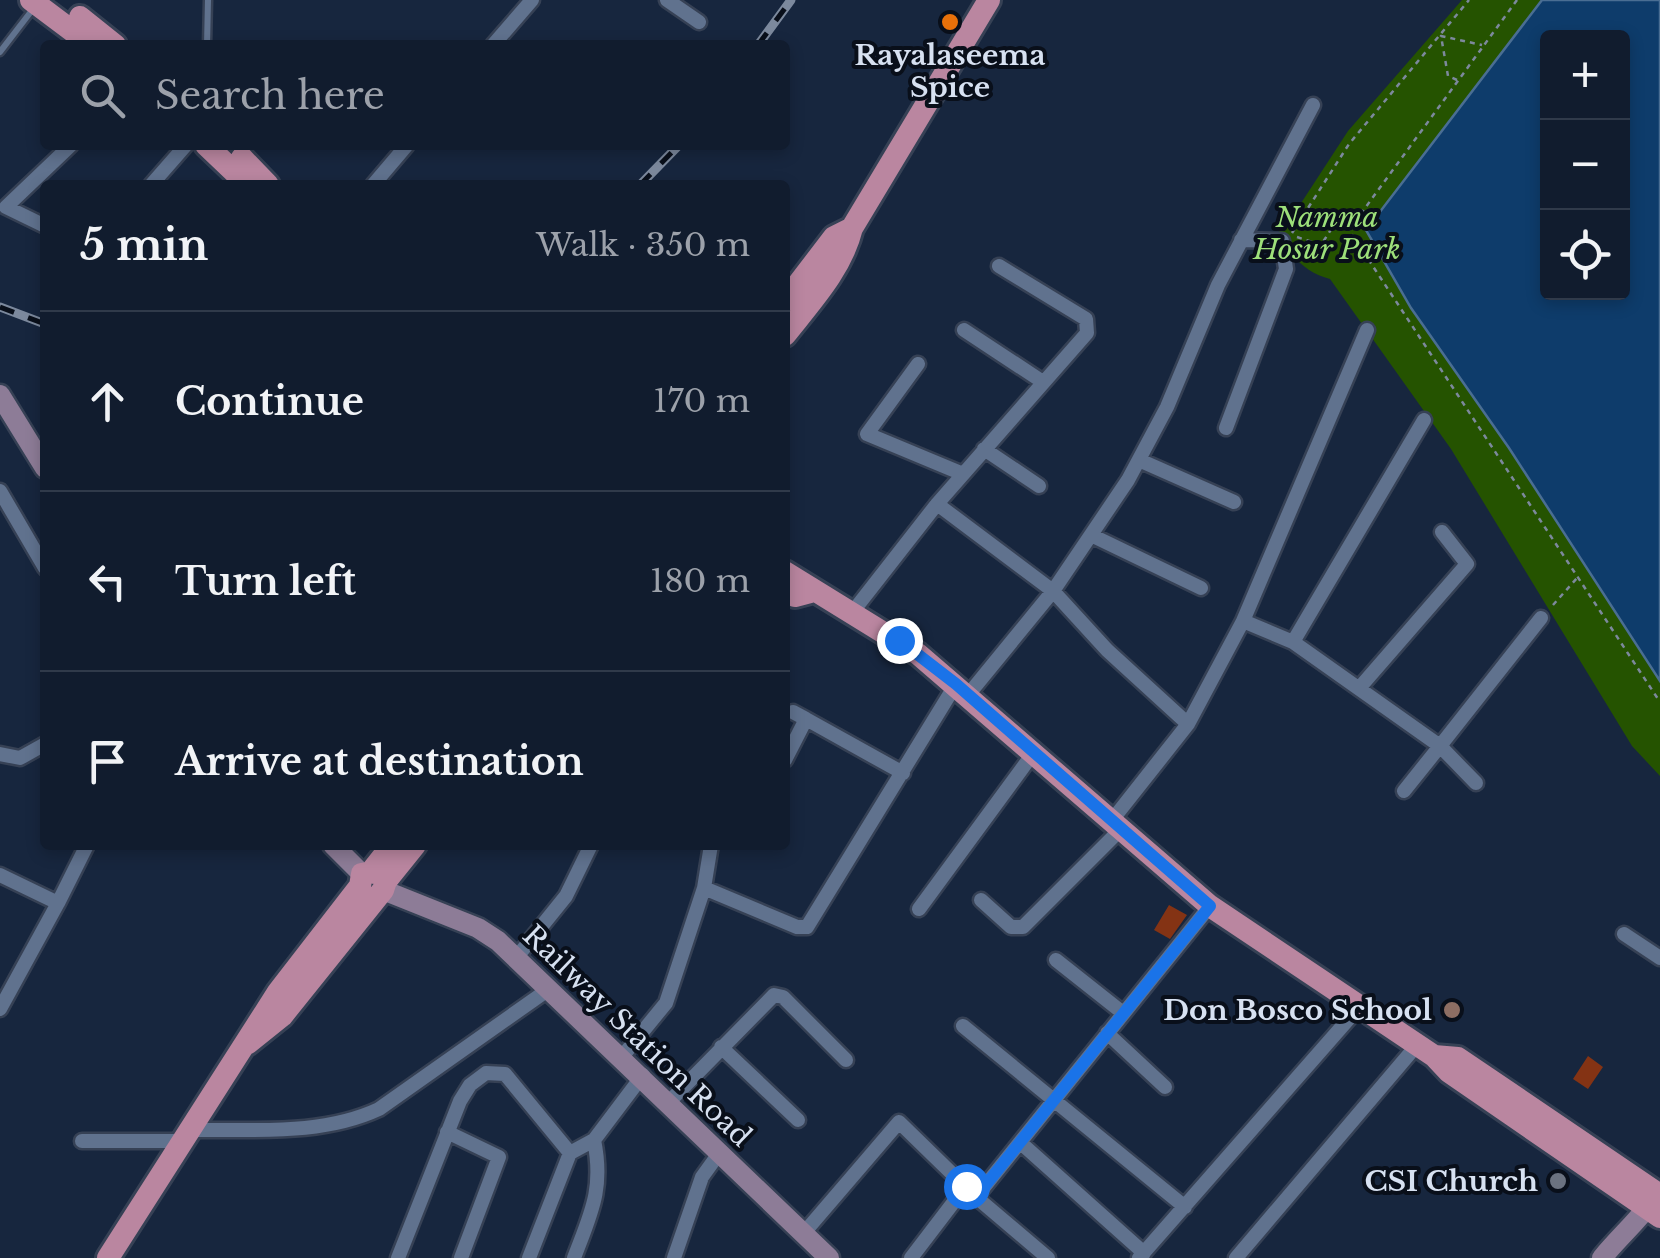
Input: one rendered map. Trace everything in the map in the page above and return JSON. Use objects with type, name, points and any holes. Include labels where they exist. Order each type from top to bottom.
[{"type":"main road","points":[[790,328],[830,276],[848,246],[852,228],[989,0]]},
{"type":"main road","points":[[41,2],[85,40]]},
{"type":"main road","points":[[41,2],[106,40]]},
{"type":"main road","points":[[211,150],[243,180]]},
{"type":"main road","points":[[233,150],[263,180]]},
{"type":"main road","points":[[790,294],[834,237],[852,228]]},
{"type":"main road","points":[[0,394],[40,460]]},
{"type":"main road","points":[[790,574],[802,580],[810,592],[899,640],[962,689],[1210,906],[1425,1050],[1458,1058],[1654,1204]]},
{"type":"main road","points":[[790,594],[810,592]]},
{"type":"main road","name":"Railway Station Road","points":[[338,850],[373,883],[478,928],[516,958],[830,1258]]},
{"type":"main road","points":[[373,883],[390,850]]},
{"type":"main road","points":[[108,1258],[324,928],[409,850]]},
{"type":"main road","points":[[1602,1258],[1625,1229],[1654,1204]]},
{"type":"main road","points":[[1619,1258],[1654,1204]]},
{"type":"street","points":[[497,40],[532,0]]},
{"type":"street","points":[[668,0],[699,22]]},
{"type":"street","points":[[704,888],[797,928],[807,927],[903,773],[962,689],[1053,591],[1093,536],[1139,460],[1240,240],[1313,105]]},
{"type":"street","points":[[40,224],[6,207],[65,150]]},
{"type":"street","points":[[154,180],[182,150]]},
{"type":"street","points":[[377,180],[404,150]]},
{"type":"street","points":[[1226,428],[1286,269],[1282,241],[1240,240]]},
{"type":"street","points":[[852,614],[937,504],[1089,325],[1086,319],[999,266]]},
{"type":"street","points":[[964,330],[1043,382]]},
{"type":"street","points":[[981,900],[1010,928],[1024,927],[1117,823],[1188,724],[1243,621],[1368,330]]},
{"type":"street","points":[[918,364],[867,434],[962,474]]},
{"type":"street","points":[[1293,642],[1424,420]]},
{"type":"street","points":[[984,450],[1039,486]]},
{"type":"street","points":[[1139,460],[1234,502]]},
{"type":"street","points":[[0,491],[40,559]]},
{"type":"street","points":[[937,504],[1053,591],[1188,724]]},
{"type":"street","points":[[1361,686],[1467,564],[1442,532]]},
{"type":"street","points":[[1093,536],[1201,588]]},
{"type":"street","points":[[1404,791],[1542,618]]},
{"type":"street","points":[[1243,621],[1293,642],[1361,686],[1440,746],[1476,784]]},
{"type":"street","points":[[790,745],[800,715],[903,773]]},
{"type":"street","points":[[0,754],[20,758],[40,748]]},
{"type":"street","points":[[920,909],[1032,754]]},
{"type":"street","points":[[0,1008],[84,850]]},
{"type":"street","points":[[516,958],[566,896],[589,850]]},
{"type":"street","points":[[622,1058],[666,1003],[704,888],[710,850]]},
{"type":"street","points":[[0,876],[58,904]]},
{"type":"street","points":[[911,1258],[971,1192],[1022,1144],[1210,906]]},
{"type":"street","points":[[1624,934],[1660,958]]},
{"type":"street","points":[[1056,960],[1123,1013]]},
{"type":"street","points":[[82,1140],[329,1127],[356,1120],[379,1109],[549,989]]},
{"type":"street","points":[[668,1103],[774,995],[782,998],[846,1060]]},
{"type":"street","points":[[1022,1144],[1142,1256],[1360,1006]]},
{"type":"street","points":[[963,1026],[1185,1206]]},
{"type":"street","points":[[1107,1033],[1165,1087]]},
{"type":"street","points":[[721,1047],[798,1120]]},
{"type":"street","points":[[1236,1258],[1425,1050]]},
{"type":"street","points":[[398,1258],[447,1132],[470,1085],[496,1070],[505,1074],[570,1152]]},
{"type":"street","points":[[528,1258],[570,1152],[594,1140],[643,1076]]},
{"type":"street","points":[[803,1234],[899,1122],[971,1192],[1048,1258]]},
{"type":"street","points":[[447,1132],[496,1153],[499,1163],[460,1258]]},
{"type":"street","points":[[574,1258],[597,1198],[601,1174],[594,1140]]},
{"type":"street","points":[[674,1258],[702,1176],[720,1152]]},
{"type":"lane","points":[[208,0],[208,40]]},
{"type":"lane","points":[[0,52],[41,2]]},
{"type":"path","points":[[1354,222],[1332,228],[1321,245],[1291,235],[1348,144],[1469,0]]},
{"type":"path","points":[[1518,0],[1349,230],[1660,702]]},
{"type":"path","points":[[1441,36],[1483,45]]},
{"type":"path","points":[[1441,36],[1448,76],[1457,80]]},
{"type":"path","points":[[1542,618],[1578,576]]},
{"type":"green space","name":"Namma Hosur Park","points":[[1462,0],[1542,0],[1366,230],[1411,308],[1509,448],[1660,681],[1660,776],[1632,746],[1451,449],[1330,279],[1297,260],[1278,228],[1292,217],[1348,131]]},
{"type":"water","points":[[1542,0],[1660,0],[1660,681],[1509,448],[1411,308],[1366,230]]},
{"type":"building","points":[[1169,905],[1187,915],[1170,939],[1154,930]]},
{"type":"building","points":[[1588,1056],[1603,1067],[1588,1089],[1573,1079]]},
{"type":"railway","points":[[762,40],[791,0]]},
{"type":"railway","points":[[645,180],[674,150]]},
{"type":"railway","points":[[0,307],[40,322]]},
{"type":"place","name":"Rayalaseema Spice","points":[[950,22]]},
{"type":"place","name":"Don Bosco School","points":[[1452,1010]]},
{"type":"place","name":"CSI Church","points":[[1558,1181]]},
{"type":"route","points":[[899,640],[956,684],[1210,906],[976,1197],[966,1186]]}]
